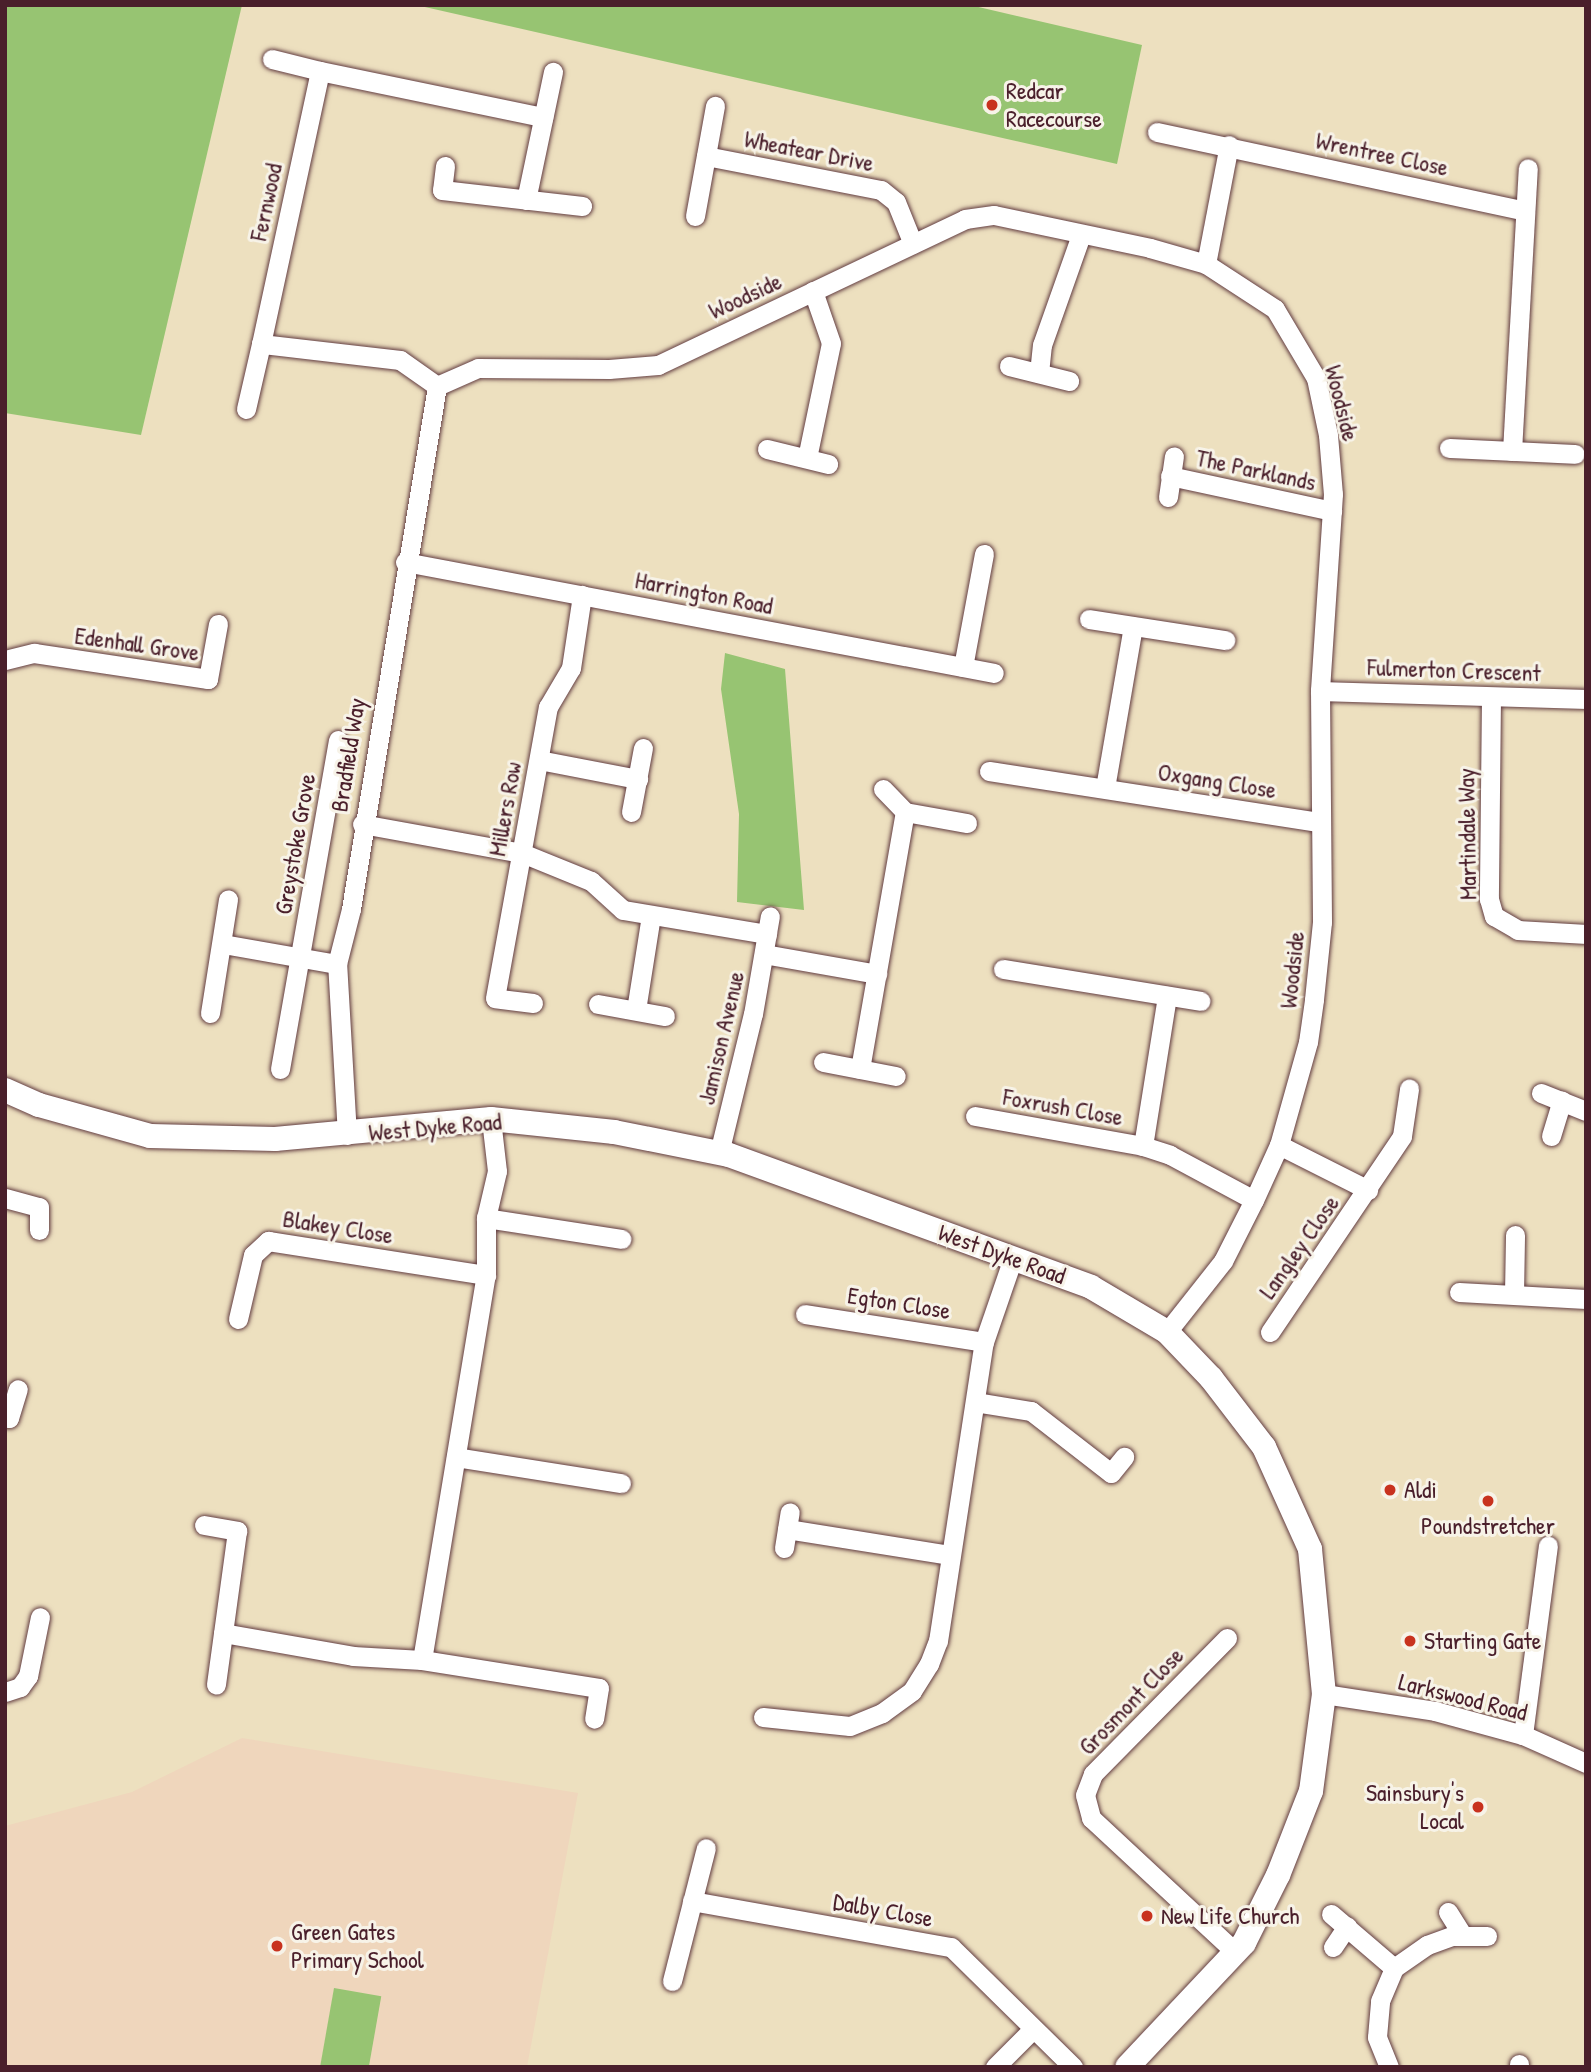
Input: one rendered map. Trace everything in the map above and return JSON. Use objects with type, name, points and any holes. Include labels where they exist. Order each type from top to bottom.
[{"type":"street","points":[[272,59],[544,117]]},
{"type":"street","name":"Fernwood","points":[[246,409],[320,71]]},
{"type":"street","points":[[526,200],[552,72]]},
{"type":"street","name":"Wheatear Drive","points":[[695,216],[715,106]]},
{"type":"street","name":"Wrentree Close","points":[[1157,132],[1229,145],[1525,211]]},
{"type":"street","points":[[1206,264],[1229,145]]},
{"type":"street","name":"Wheatear Drive","points":[[706,156],[881,190],[896,202],[913,244]]},
{"type":"street","points":[[445,166],[443,190],[582,206]]},
{"type":"street","points":[[1512,451],[1528,168]]},
{"type":"street","name":"Woodside","points":[[437,386],[478,368],[610,369],[658,365],[965,219],[994,215],[1206,264],[1275,309],[1315,377],[1328,435],[1332,511],[1325,571],[1320,691],[1322,922],[1314,1000],[1308,1042],[1279,1145],[1223,1261],[1167,1332]]},
{"type":"street","points":[[1039,373],[1042,345],[1082,235]]},
{"type":"street","points":[[807,457],[831,343],[813,291]]},
{"type":"street","points":[[261,344],[400,360],[437,386]]},
{"type":"street","points":[[1009,366],[1069,381]]},
{"type":"street","name":"Bradfield Way","points":[[346,1135],[337,964],[351,909],[362,824],[405,562],[437,386]]},
{"type":"street","points":[[1449,448],[1575,454]]},
{"type":"street","points":[[767,449],[828,464]]},
{"type":"street","name":"The Parklands","points":[[1168,497],[1174,456]]},
{"type":"street","name":"The Parklands","points":[[1170,477],[1332,511]]},
{"type":"street","points":[[963,667],[984,554]]},
{"type":"street","name":"Harrington Road","points":[[405,562],[995,673]]},
{"type":"street","name":"Millers Row","points":[[533,1003],[495,998],[548,707],[571,668],[582,595]]},
{"type":"street","points":[[1088,619],[1225,640]]},
{"type":"street","name":"Edenhall Grove","points":[[5,660],[34,653],[208,678],[218,624]]},
{"type":"street","points":[[1105,788],[1133,626]]},
{"type":"street","name":"Fulmerton Crescent","points":[[1320,691],[1586,699]]},
{"type":"street","name":"Martindale Way","points":[[1491,697],[1489,899],[1494,916],[1518,930],[1586,934]]},
{"type":"street","name":"Greystoke Grove","points":[[280,1069],[338,740]]},
{"type":"street","points":[[631,812],[643,748]]},
{"type":"street","points":[[539,760],[638,779]]},
{"type":"street","name":"Oxgang Close","points":[[989,771],[1320,822]]},
{"type":"street","points":[[883,789],[905,812],[968,823]]},
{"type":"street","points":[[860,1069],[905,812]]},
{"type":"street","name":"Jamison Avenue","points":[[362,824],[522,853],[592,881],[623,910],[768,925],[738,1085],[719,1153]]},
{"type":"street","points":[[210,1013],[228,899]]},
{"type":"street","points":[[636,1010],[651,915]]},
{"type":"street","points":[[222,944],[337,964]]},
{"type":"street","points":[[764,954],[877,974]]},
{"type":"street","points":[[1003,969],[1200,1001]]},
{"type":"street","name":"Foxrush Close","points":[[1143,1146],[1167,996]]},
{"type":"street","points":[[598,1003],[665,1016]]},
{"type":"street","points":[[823,1062],[896,1076]]},
{"type":"street","name":"Langley Close","points":[[1270,1332],[1402,1136],[1409,1089]]},
{"type":"street","name":"West Dyke Road","points":[[5,1090],[39,1105],[150,1136],[275,1139],[346,1135],[491,1119],[614,1132],[719,1153],[1091,1287],[1167,1332],[1211,1378],[1264,1447],[1310,1549],[1324,1693],[1311,1791],[1278,1875],[1234,1952],[1127,2067]]},
{"type":"street","points":[[1541,1093],[1586,1111]]},
{"type":"street","points":[[1551,1136],[1562,1101]]},
{"type":"street","name":"Foxrush Close","points":[[975,1116],[1143,1146],[1170,1155],[1254,1200]]},
{"type":"street","points":[[422,1660],[486,1275],[486,1217],[496,1171],[491,1119]]},
{"type":"street","name":"Langley Close","points":[[1279,1145],[1368,1190]]},
{"type":"street","points":[[5,1198],[39,1207],[39,1230]]},
{"type":"street","points":[[486,1217],[621,1239]]},
{"type":"street","points":[[1514,1294],[1515,1235]]},
{"type":"street","name":"Blakey Close","points":[[238,1319],[253,1255],[268,1241],[486,1275]]},
{"type":"street","points":[[763,1717],[850,1727],[882,1713],[912,1691],[938,1642],[949,1555],[984,1342],[1013,1258]]},
{"type":"street","points":[[1459,1292],[1586,1299]]},
{"type":"street","name":"Egton Close","points":[[805,1314],[984,1342]]},
{"type":"street","points":[[5,1417],[9,1418],[18,1389]]},
{"type":"street","points":[[975,1402],[1031,1411],[1111,1473],[1124,1457]]},
{"type":"street","points":[[456,1457],[621,1483]]},
{"type":"street","points":[[204,1525],[237,1531],[216,1685]]},
{"type":"street","points":[[787,1530],[949,1555]]},
{"type":"street","points":[[1523,1735],[1548,1546]]},
{"type":"street","points":[[5,1692],[20,1687],[28,1676],[40,1618]]},
{"type":"street","points":[[223,1633],[353,1656],[422,1660],[599,1688],[594,1719]]},
{"type":"street","name":"Grosmont Close","points":[[1227,1638],[1093,1774],[1085,1795],[1091,1818],[1234,1952]]},
{"type":"street","name":"Larkswood Road","points":[[1324,1693],[1435,1711],[1523,1735],[1586,1763]]},
{"type":"street","points":[[672,1981],[706,1848]]},
{"type":"street","name":"Dalby Close","points":[[692,1901],[951,1947],[1073,2067]]},
{"type":"street","points":[[1448,1912],[1462,1934]]},
{"type":"street","points":[[1333,1947],[1339,1920],[1394,1968]]},
{"type":"street","points":[[1388,2067],[1377,2037],[1380,2001],[1394,1968],[1427,1945],[1462,1934],[1487,1936]]},
{"type":"street","points":[[995,2067],[1033,2029]]},
{"type":"shaded area","name":"Green Gates Primary School","points":[[242,1738],[578,1793],[527,2067],[5,2067],[5,1826],[132,1792]]},
{"type":"green space","points":[[5,5],[242,5],[141,435],[5,413]]},
{"type":"green space","name":"Redcar Racecourse","points":[[416,5],[970,5],[1142,45],[1117,164]]},
{"type":"green space","points":[[725,653],[785,669],[804,910],[737,902],[739,814],[721,689]]},
{"type":"green space","points":[[334,1988],[381,1996],[369,2067],[320,2067]]},
{"type":"place","name":"Redcar Racecourse","points":[[992,105]]},
{"type":"place","name":"Aldi","points":[[1390,1490]]},
{"type":"place","name":"Poundstretcher","points":[[1488,1501]]},
{"type":"place","name":"Starting Gate","points":[[1410,1641]]},
{"type":"place","name":"Sainsbury's Local","points":[[1478,1807]]},
{"type":"place","name":"New Life Church","points":[[1147,1916]]},
{"type":"place","name":"Green Gates Primary School","points":[[277,1946]]}]
